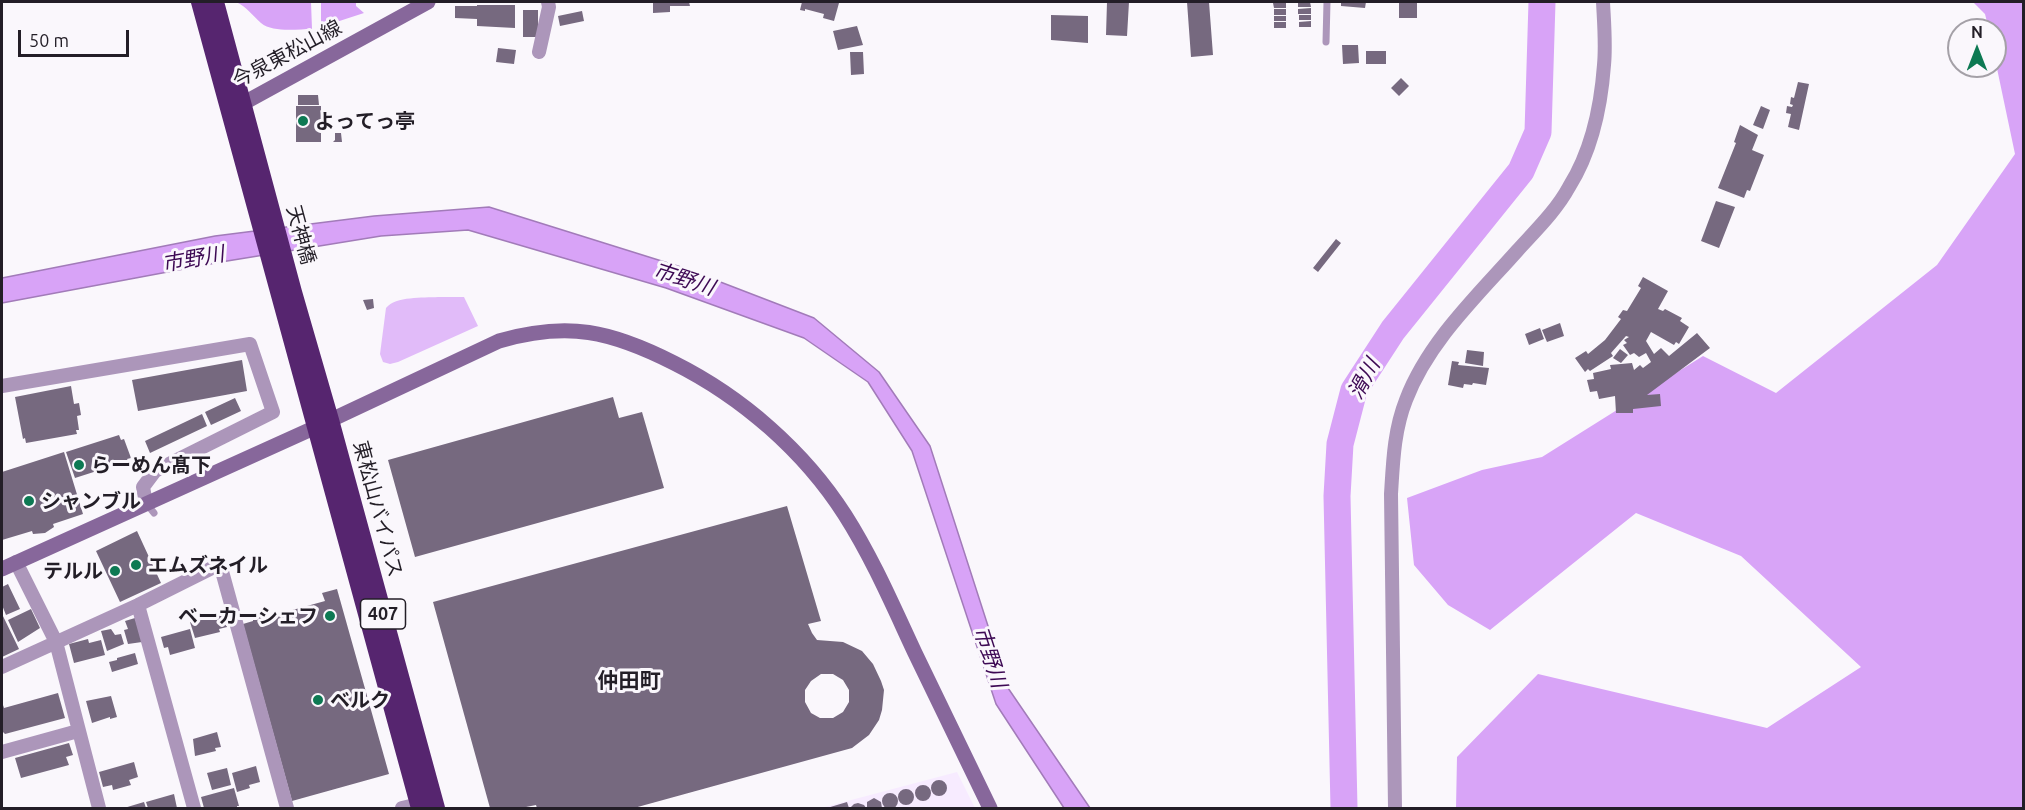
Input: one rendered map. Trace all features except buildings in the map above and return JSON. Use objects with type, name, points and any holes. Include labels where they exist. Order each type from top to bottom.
[{"type":"highway","name":"407","points":[[200,2],[236,106]]},
{"type":"highway","name":"407","points":[[215,2],[236,106]]},
{"type":"highway","name":"天神橋","points":[[236,106],[286,294]]},
{"type":"highway","name":"東松山バイパス","points":[[286,294],[323,424],[419,807]]},
{"type":"street","points":[[539,52],[549,7],[548,2]]},
{"type":"street","points":[[1395,808],[1391,494],[1394,445],[1406,400],[1428,357],[1458,318],[1569,188],[1587,149],[1598,108],[1604,64],[1603,2]]},
{"type":"street","name":"今泉東松山線","points":[[236,106],[420,3]]},
{"type":"street","points":[[97,808],[56,642],[8,566],[150,508],[489,345],[529,332],[558,330],[589,332],[619,338],[691,372],[760,419],[816,477],[844,514],[869,556],[990,808]]},
{"type":"street","points":[[2,386],[250,344],[273,412],[155,471],[143,487],[150,508]]},
{"type":"street","points":[[2,667],[138,605],[220,564],[287,808]]},
{"type":"street","points":[[138,605],[194,808]]},
{"type":"street","points":[[2,752],[78,730]]},
{"type":"lane","points":[[1326,42],[1327,2]]},
{"type":"shaded area","points":[[236,2],[311,2],[312,29],[286,30],[266,26]]},
{"type":"shaded area","points":[[321,2],[356,2],[356,6],[364,13],[321,27]]},
{"type":"shaded area","points":[[1973,2],[2023,2],[2023,808],[1456,808],[1457,757],[1538,674],[1767,728],[1861,667],[1741,556],[1636,513],[1490,630],[1448,605],[1414,565],[1407,498],[1482,470],[1542,457],[1703,356],[1776,393],[1937,265],[2015,154],[1999,78],[2007,78],[2007,18],[1986,18]]},
{"type":"shaded area","points":[[464,297],[478,326],[398,362],[390,364],[383,362],[380,354],[386,308],[390,304],[418,298]]},
{"type":"shaded area","points":[[957,772],[975,808],[821,808]]},
{"type":"water","name":"市野川","points":[[489,207],[684,268],[814,318],[879,372],[930,446],[1008,688],[1090,808],[1064,808],[996,704],[912,451],[868,382],[804,338],[666,288],[468,230],[381,236],[221,262],[2,303],[2,278],[215,236],[374,216]]},
{"type":"waterway","name":"滑川","points":[[1344,808],[1337,496],[1340,444],[1354,390],[1393,330],[1521,171],[1538,132],[1542,2]]},
{"type":"place","name":"よってっ亭","points":[[303,121]]},
{"type":"place","name":"らーめん髙下","points":[[79,465]]},
{"type":"place","name":"シャンブル","points":[[29,501]]},
{"type":"place","name":"エムズネイル","points":[[136,565]]},
{"type":"place","name":"テルル","points":[[115,571]]},
{"type":"place","name":"ベーカーシェフ","points":[[330,616]]},
{"type":"place","name":"ベルク","points":[[318,700]]},
{"type":"district","name":"仲田町","points":[[629,681]]}]
